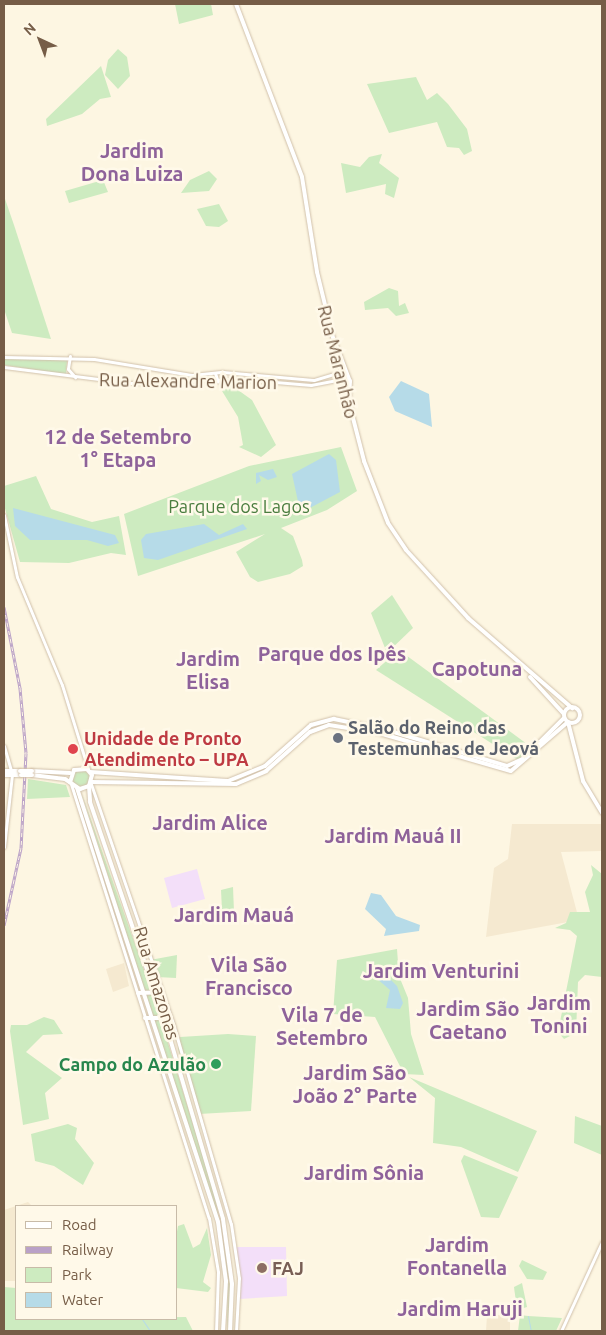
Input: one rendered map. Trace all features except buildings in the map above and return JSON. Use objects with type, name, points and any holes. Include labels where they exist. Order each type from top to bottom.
[{"type":"main road","name":"Rua Maranhão","points":[[236,4],[302,177],[342,379],[367,469],[396,537],[449,598],[528,673],[572,708]]},
{"type":"main road","points":[[332,336],[349,376],[349,404]]},
{"type":"main road","points":[[341,372],[347,369]]},
{"type":"main road","points":[[342,379],[349,376]]},
{"type":"main road","name":"Rua Maranhão","points":[[528,673],[566,719],[572,732],[584,781],[602,813]]},
{"type":"main road","points":[[4,771],[12,773],[70,773],[89,771],[104,777],[228,781],[265,766],[291,746],[323,726],[359,729],[416,741],[505,771],[518,768],[566,719],[572,708],[579,713],[572,732]]},
{"type":"main road","points":[[566,719],[577,722]]},
{"type":"main road","points":[[32,773],[73,785],[225,786],[261,774],[311,725],[326,720],[368,726],[500,765],[518,763],[566,719]]},
{"type":"main road","points":[[359,729],[368,726]]},
{"type":"main road","points":[[475,762],[481,759]]},
{"type":"main road","points":[[89,771],[90,802],[163,1018],[228,1238],[232,1284],[230,1331]]},
{"type":"main road","points":[[4,776],[12,773]]},
{"type":"main road","points":[[70,773],[222,1239],[226,1281],[223,1331]]},
{"type":"main road","points":[[138,993],[161,992]]},
{"type":"main road","points":[[145,1018],[171,1018]]},
{"type":"street","name":"Rua Alexandre Marion","points":[[4,357],[43,360],[70,356],[127,363],[156,372],[215,372],[314,380],[341,372]]},
{"type":"street","points":[[70,356],[68,369],[77,379]]},
{"type":"street","name":"Rua Alexandre Marion","points":[[4,367],[77,379],[218,382],[240,379],[311,385],[342,379]]},
{"type":"street","points":[[215,372],[218,382]]},
{"type":"street","points":[[4,515],[17,576],[60,678],[89,771]]},
{"type":"street","points":[[4,746],[12,773],[4,847]]},
{"type":"street","name":"Rua Amazonas","points":[[90,784],[103,811],[171,1018],[234,1240],[239,1278],[236,1331]]},
{"type":"street","points":[[73,785],[73,793],[138,993],[215,1242],[219,1290],[216,1331]]},
{"type":"street","points":[[562,1331],[602,1242]]},
{"type":"shaded area","points":[[512,824],[602,824],[602,851],[561,852],[579,920],[486,937],[494,868],[508,859]]},
{"type":"shaded area","points":[[197,869],[205,899],[172,908],[164,878]]},
{"type":"shaded area","points":[[124,963],[129,986],[113,992],[106,969]]},
{"type":"shaded area","points":[[28,1202],[31,1205],[19,1205]]},
{"type":"shaded area","points":[[15,1206],[15,1281],[4,1281],[4,1210]]},
{"type":"shaded area","name":"FAJ","points":[[236,1247],[286,1247],[287,1296],[240,1299]]},
{"type":"shaded area","points":[[487,1315],[510,1315],[510,1331],[486,1331]]},
{"type":"green space","points":[[175,4],[211,4],[213,15],[179,24]]},
{"type":"green space","points":[[118,49],[127,57],[130,76],[118,89],[105,75],[108,60]]},
{"type":"green space","points":[[101,66],[111,97],[100,99],[82,114],[47,126],[46,119]]},
{"type":"green space","points":[[416,77],[427,100],[437,93],[467,129],[472,151],[464,155],[459,148],[447,147],[437,122],[389,133],[367,84]]},
{"type":"green space","points":[[382,154],[379,163],[399,178],[394,198],[385,194],[386,184],[346,193],[341,163],[360,167],[369,157]]},
{"type":"green space","points":[[209,171],[217,179],[209,191],[181,193],[190,180]]},
{"type":"green space","points":[[103,180],[108,192],[69,203],[65,191]]},
{"type":"green space","points":[[4,196],[51,339],[12,333],[4,309]]},
{"type":"green space","points":[[219,204],[228,221],[219,227],[206,226],[197,209]]},
{"type":"green space","points":[[389,288],[398,291],[399,306],[405,303],[409,313],[396,316],[388,308],[365,310],[364,302]]},
{"type":"green space","points":[[4,358],[67,360],[66,375],[4,365]]},
{"type":"green space","points":[[231,385],[252,400],[276,445],[261,457],[239,447],[243,445],[238,417],[222,391]]},
{"type":"green space","name":"Parque dos Lagos","points":[[341,447],[357,491],[327,510],[281,528],[293,536],[303,566],[290,574],[258,582],[250,577],[236,552],[265,534],[138,576],[124,514],[249,466]]},
{"type":"green space","name":"Parque dos Lagos","points":[[36,476],[51,509],[92,522],[119,516],[126,555],[111,553],[69,563],[20,562],[4,505],[4,486]]},
{"type":"green space","points":[[392,595],[413,628],[387,653],[371,613]]},
{"type":"green space","points":[[399,650],[531,747],[518,760],[376,670]]},
{"type":"green space","points":[[81,770],[87,773],[90,779],[87,785],[81,788],[75,785],[72,779],[75,773]]},
{"type":"green space","points":[[28,779],[66,785],[70,797],[27,799]]},
{"type":"green space","points":[[81,791],[155,1001],[214,1192],[231,1282],[227,1331],[228,1281],[219,1225]]},
{"type":"green space","points":[[591,865],[602,874],[602,977],[585,975],[578,982],[576,1033],[564,1039],[558,1032],[577,936],[570,930],[555,928],[566,923],[570,912],[590,912],[585,892],[593,875]]},
{"type":"green space","points":[[233,887],[234,912],[222,910],[221,890]]},
{"type":"green space","points":[[397,949],[399,976],[408,998],[411,1034],[424,1075],[404,1074],[375,1017],[333,1014],[337,960]]},
{"type":"green space","points":[[177,955],[176,978],[157,977],[150,960]]},
{"type":"green space","points":[[44,1017],[54,1020],[63,1034],[43,1035],[26,1052],[62,1078],[45,1093],[49,1119],[23,1125],[10,1031],[11,1025],[27,1025]]},
{"type":"green space","points":[[228,1034],[256,1036],[251,1111],[199,1114],[178,1049],[180,1037]]},
{"type":"green space","points":[[409,1077],[537,1131],[518,1172],[461,1147],[433,1143],[435,1098]]},
{"type":"green space","points":[[575,1116],[602,1126],[602,1155],[574,1143]]},
{"type":"green space","points":[[68,1124],[77,1128],[75,1139],[94,1163],[83,1185],[54,1166],[35,1161],[31,1134]]},
{"type":"green space","points":[[464,1155],[518,1177],[499,1218],[481,1217],[461,1161]]},
{"type":"green space","points":[[184,1224],[193,1248],[200,1244],[207,1228],[211,1255],[203,1282],[211,1288],[208,1292],[178,1288],[178,1226]]},
{"type":"green space","points":[[522,1260],[547,1272],[543,1280],[527,1279],[519,1266]]},
{"type":"green space","points":[[522,1283],[527,1307],[517,1310],[514,1287]]},
{"type":"green space","points":[[4,1287],[15,1288],[15,1320],[178,1320],[178,1317],[186,1317],[193,1331],[4,1331]]},
{"type":"green space","points":[[520,1315],[562,1318],[556,1331],[518,1331]]},
{"type":"water","points":[[401,381],[429,394],[432,427],[395,411],[389,397]]},
{"type":"water","points":[[329,454],[336,460],[340,492],[304,511],[299,506],[292,474]]},
{"type":"water","points":[[273,469],[277,477],[268,480],[259,475],[261,481],[256,484],[256,473]]},
{"type":"water","points":[[13,508],[115,535],[119,543],[108,546],[87,540],[30,540],[15,526]]},
{"type":"water","points":[[204,524],[219,535],[243,524],[247,529],[158,560],[144,558],[141,540],[146,534]]},
{"type":"water","points":[[371,893],[381,895],[396,916],[420,925],[419,931],[384,936],[386,929],[365,909]]},
{"type":"water","points":[[379,968],[397,986],[403,1003],[400,1009],[386,1008],[390,990],[375,977],[373,972]]},
{"type":"waterway","points":[[528,1316],[531,1331]]},
{"type":"waterway","points":[[143,1320],[150,1331]]},
{"type":"railway","points":[[4,607],[20,688],[26,753],[21,848],[4,925]]},
{"type":"place","name":"Salão do Reino das Testemunhas de Jeová","points":[[338,738]]},
{"type":"place","name":"Unidade de Pronto Atendimento – UPA","points":[[73,749]]},
{"type":"place","name":"Campo do Azulão","points":[[216,1064]]},
{"type":"place","name":"FAJ","points":[[262,1268]]},
{"type":"district","name":"Jardim Dona Luiza","points":[[132,162]]},
{"type":"district","name":"12 de Setembro 1° Etapa","points":[[118,448]]},
{"type":"district","name":"Parque dos Ipês","points":[[332,653]]},
{"type":"district","name":"Capotuna","points":[[477,668]]},
{"type":"district","name":"Jardim Elisa","points":[[208,670]]},
{"type":"district","name":"Jardim Alice","points":[[210,822]]},
{"type":"district","name":"Jardim Mauá II","points":[[393,835]]},
{"type":"district","name":"Jardim Mauá","points":[[234,914]]},
{"type":"district","name":"Jardim Venturini","points":[[441,970]]},
{"type":"district","name":"Vila São Francisco","points":[[249,976]]},
{"type":"district","name":"Jardim Tonini","points":[[559,1014]]},
{"type":"district","name":"Jardim São Caetano","points":[[468,1020]]},
{"type":"district","name":"Vila 7 de Setembro","points":[[322,1026]]},
{"type":"district","name":"Jardim São João 2° Parte","points":[[355,1084]]},
{"type":"district","name":"Jardim Sônia","points":[[364,1172]]},
{"type":"district","name":"Jardim Fontanella","points":[[457,1256]]},
{"type":"district","name":"Jardim Haruji","points":[[460,1308]]}]
